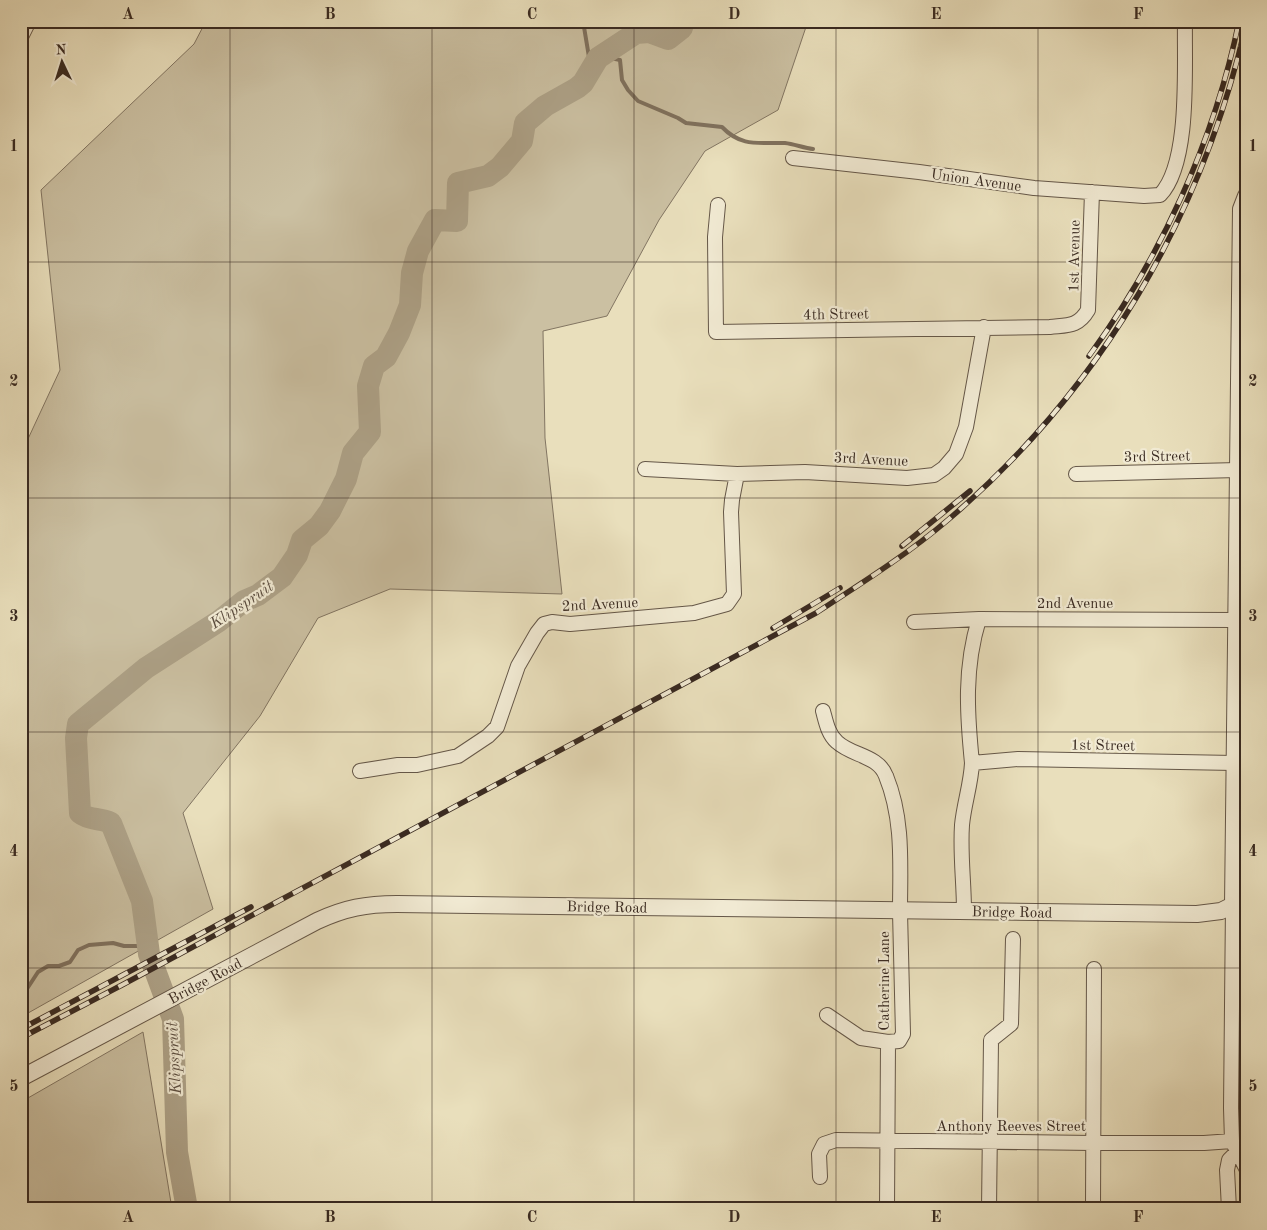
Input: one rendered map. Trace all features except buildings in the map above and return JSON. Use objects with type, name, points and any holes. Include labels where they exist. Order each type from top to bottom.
[{"type":"street","points":[[21,37],[29,21]]},
{"type":"street","name":"Union Avenue","points":[[793,158],[919,172],[1034,188],[1160,195],[1173,173],[1183,127],[1185,21]]},
{"type":"street","name":"1st Avenue","points":[[1083,319],[1088,310],[1090,297],[1092,192]]},
{"type":"street","name":"4th Street","points":[[718,205],[715,237],[716,332],[1050,327],[1076,324],[1083,319]]},
{"type":"street","points":[[1244,205],[1238,470],[1241,562],[1236,620],[1239,905],[1231,1108],[1235,1147],[1246,1168]]},
{"type":"street","name":"3rd Avenue","points":[[646,469],[737,474],[805,472],[914,478],[929,477],[939,472],[956,454],[966,427],[984,327]]},
{"type":"street","name":"3rd Street","points":[[1076,474],[1238,470]]},
{"type":"street","name":"2nd Avenue","points":[[360,771],[398,765],[417,765],[458,756],[488,736],[497,727],[518,666],[537,632],[544,624],[552,622],[570,624],[694,613],[727,604],[734,594],[731,512],[737,474]]},
{"type":"street","points":[[964,911],[961,847],[963,823],[972,775],[967,685],[970,652],[978,619]]},
{"type":"street","name":"2nd Avenue","points":[[914,622],[978,619],[1236,620]]},
{"type":"street","points":[[823,711],[827,726],[837,742],[879,765],[886,777],[900,834],[900,910]]},
{"type":"street","name":"1st Street","points":[[972,763],[1018,760],[1238,756]]},
{"type":"street","name":"Bridge Road","points":[[21,1078],[323,918],[362,905],[1197,914],[1220,911],[1239,905]]},
{"type":"street","name":"Catherine Lane","points":[[826,1015],[860,1038],[888,1042],[899,1041],[903,1034],[900,910]]},
{"type":"street","points":[[989,1209],[991,1040],[1011,1024],[1013,939]]},
{"type":"street","points":[[1093,1209],[1094,969]]},
{"type":"street","name":"Catherine Lane","points":[[887,1209],[888,1042]]},
{"type":"street","name":"Anthony Reeves Street","points":[[820,1177],[819,1154],[824,1144],[836,1140],[1204,1143],[1235,1147]]},
{"type":"street","points":[[1228,1209],[1227,1170],[1235,1147]]},
{"type":"shaded area","points":[[206,21],[808,21],[778,110],[705,151],[659,220],[607,316],[543,331],[545,438],[562,594],[390,589],[318,618],[260,716],[183,813],[213,909],[21,1017],[21,454],[60,370],[41,190],[194,44]]},
{"type":"shaded area","points":[[143,1032],[172,1209],[21,1209],[21,1102]]},
{"type":"waterway","points":[[583,21],[591,69]]},
{"type":"waterway","name":"Klipspruit","points":[[187,1209],[177,1152],[173,1019],[149,954],[142,901],[111,823],[87,817],[80,813],[76,738],[78,724],[146,668],[219,621],[244,601],[258,595],[282,577],[297,555],[302,540],[319,526],[330,511],[346,479],[353,453],[370,432],[368,386],[374,366],[386,357],[399,333],[410,305],[412,273],[418,251],[435,220],[457,221],[458,183],[488,176],[500,167],[522,141],[525,123],[545,106],[583,83],[598,58],[636,33],[649,32],[668,39],[682,28],[683,21]]},
{"type":"waterway","points":[[601,56],[620,60],[622,80],[638,101],[686,123],[722,127],[729,134],[744,141],[785,143],[813,149]]},
{"type":"waterway","points":[[21,998],[38,972],[48,966],[59,966],[70,962],[78,950],[89,945],[113,943],[124,946],[148,946]]},
{"type":"railway","points":[[1089,356],[1115,319],[1139,279],[1182,196],[1200,153],[1215,109],[1229,65],[1239,21]]},
{"type":"railway","points":[[21,1038],[816,613],[901,556],[949,519],[1003,469],[1053,415],[1098,357],[1138,296],[1173,231],[1203,164],[1227,95],[1246,24]]},
{"type":"railway","points":[[902,546],[970,491]]},
{"type":"railway","points":[[773,628],[840,588]]},
{"type":"railway","points":[[21,1029],[251,907]]}]
